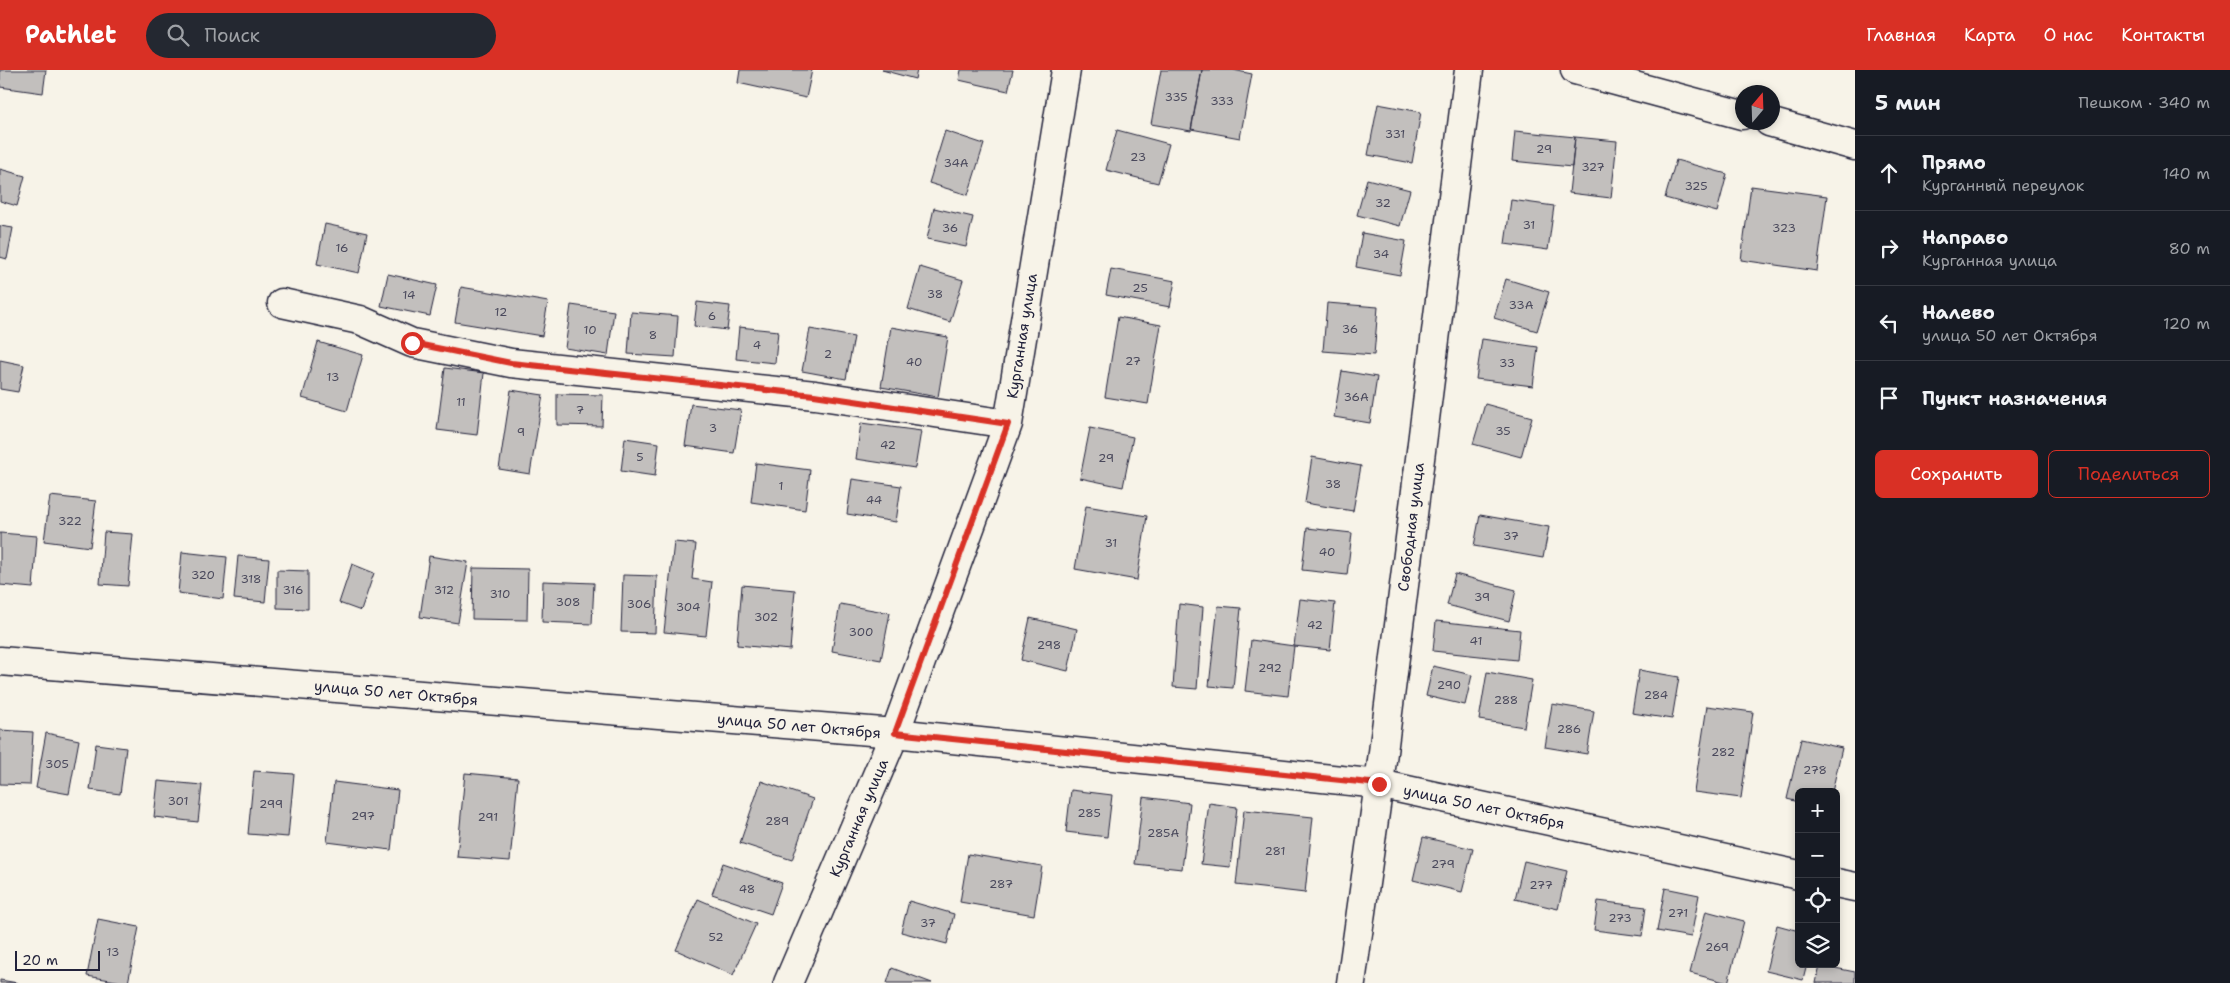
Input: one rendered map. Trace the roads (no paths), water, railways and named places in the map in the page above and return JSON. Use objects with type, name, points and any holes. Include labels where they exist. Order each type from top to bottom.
[{"type":"street","name":"Курганная улица","points":[[788,983],[895,733],[1008,424],[1066,70]]},
{"type":"street","name":"Свободная улица","points":[[1352,983],[1469,70]]},
{"type":"street","points":[[1574,70],[1735,113]]},
{"type":"street","points":[[1780,125],[1855,146]]},
{"type":"street","points":[[282,303],[360,320],[412,343],[511,363],[814,395],[1008,424]]},
{"type":"street","name":"улица 50 лет Октября","points":[[0,661],[895,733],[1379,784],[1795,874]]},
{"type":"street","points":[[1840,884],[1855,887]]}]
